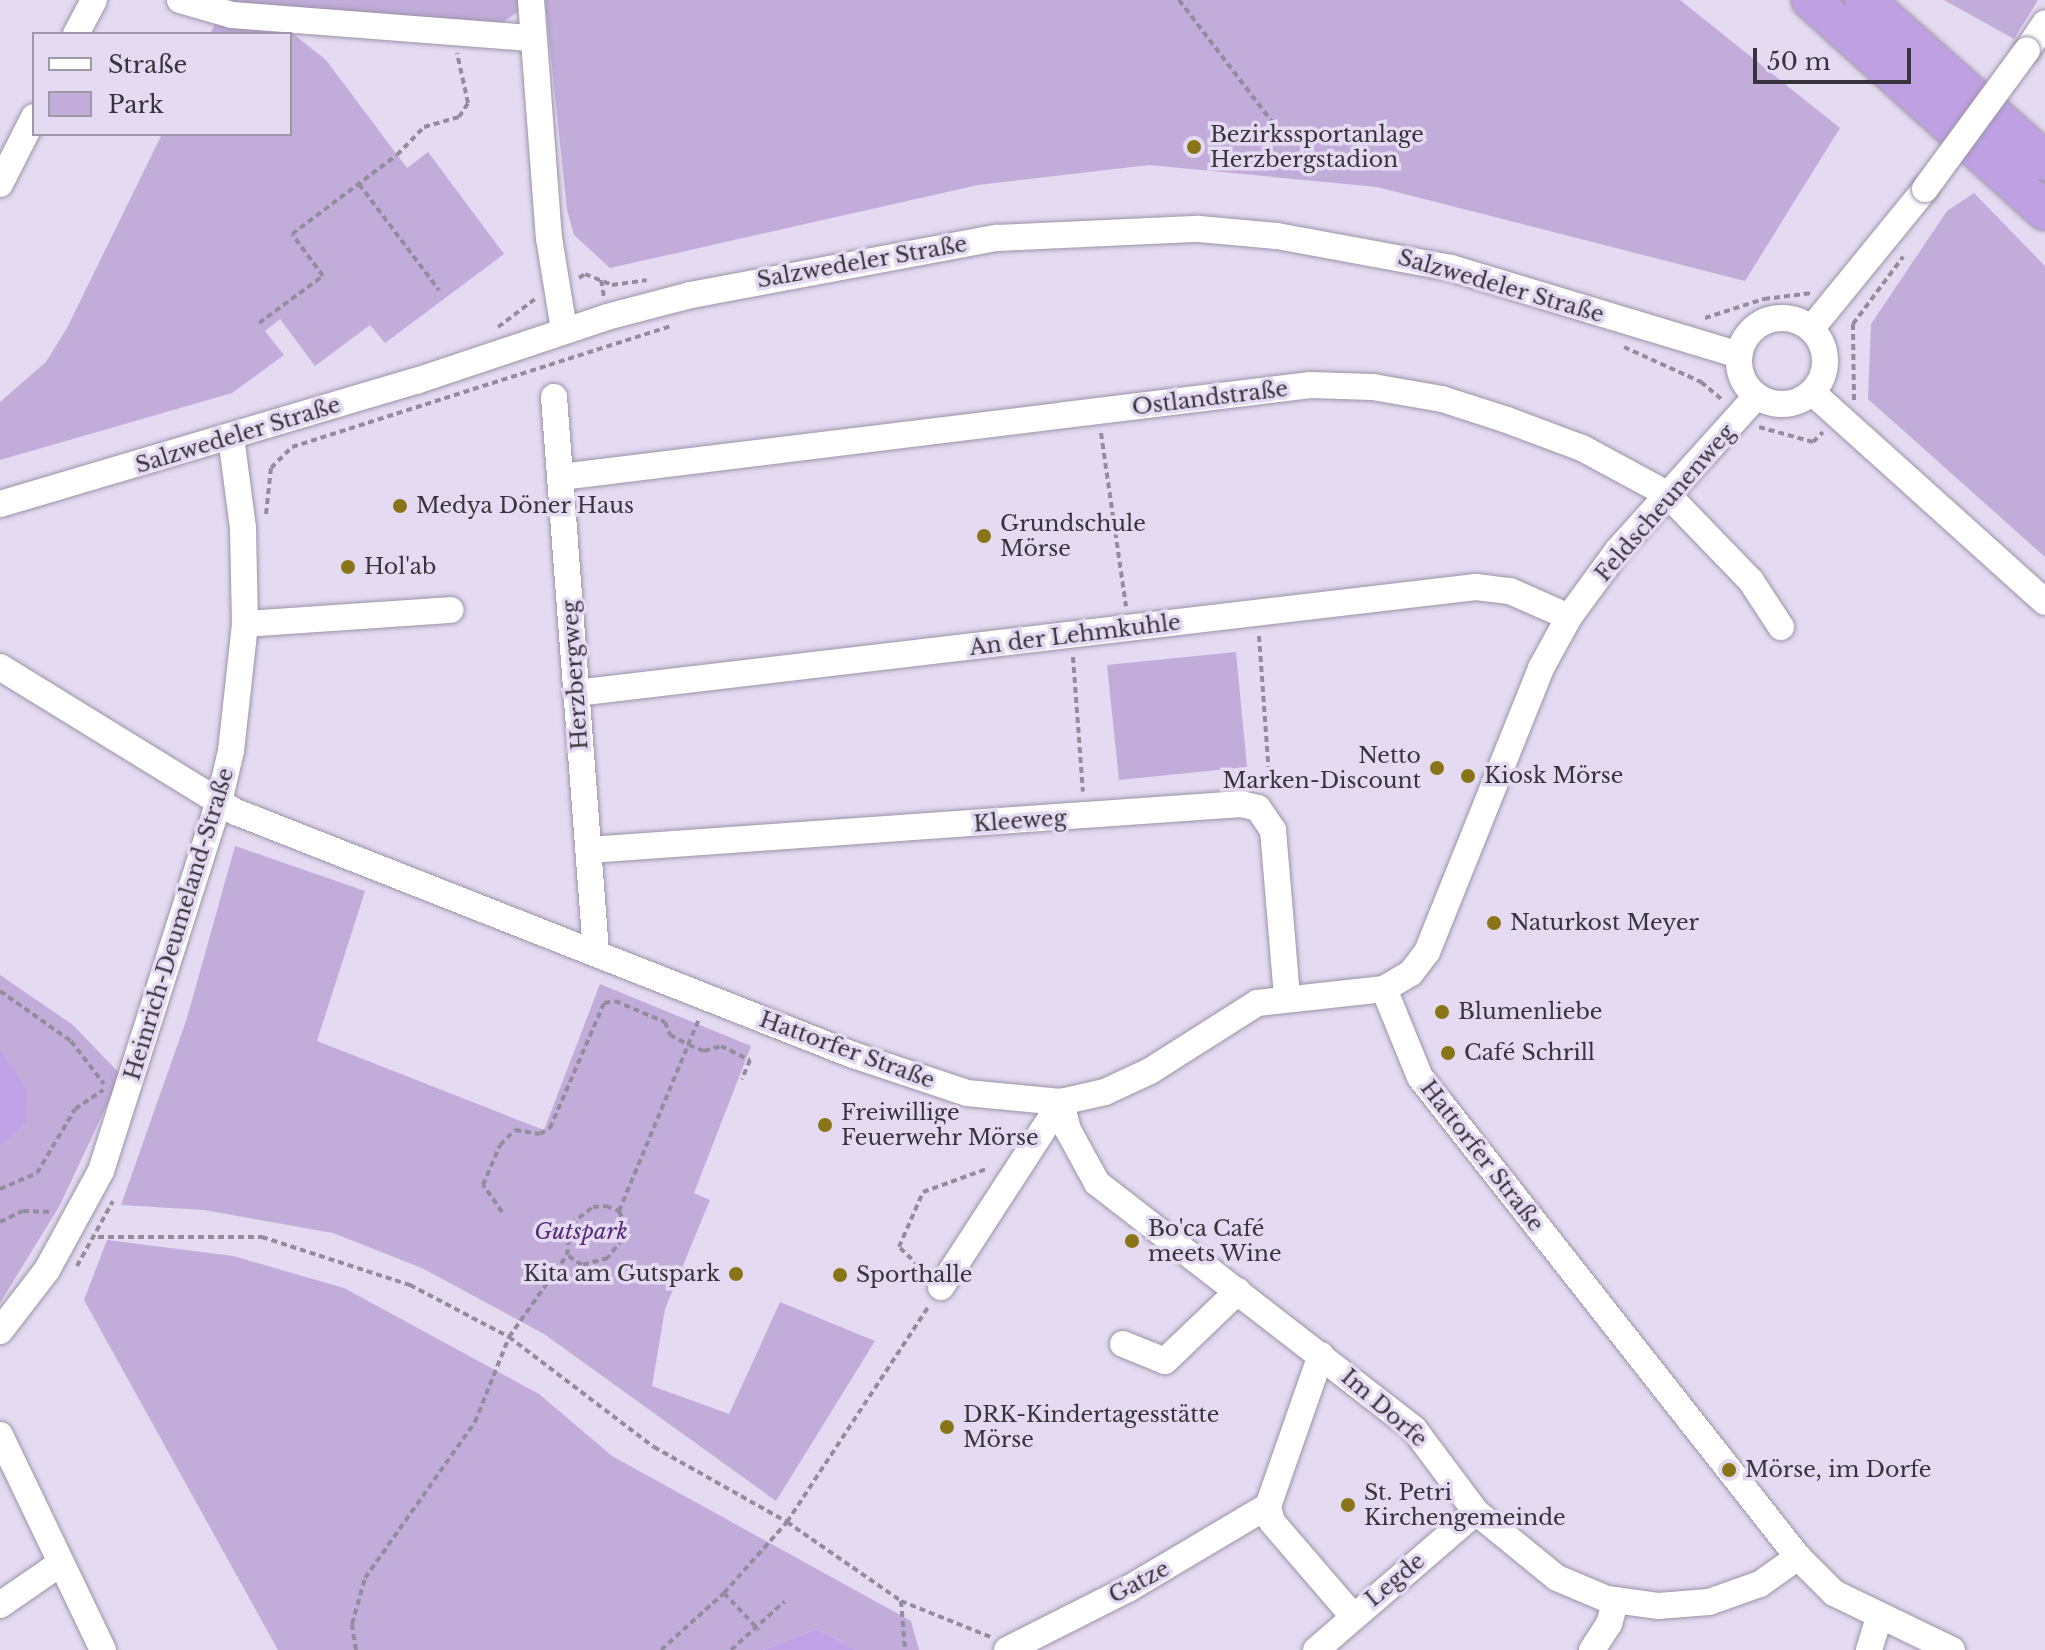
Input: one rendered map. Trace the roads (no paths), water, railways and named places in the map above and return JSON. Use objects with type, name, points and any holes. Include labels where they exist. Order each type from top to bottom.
[{"type":"highway","points":[[1811,0],[2045,211]]},
{"type":"highway","points":[[1864,0],[2045,161]]},
{"type":"street","points":[[77,32],[94,0]]},
{"type":"street","points":[[180,0],[232,15],[457,36],[533,38]]},
{"type":"street","points":[[531,0],[549,238],[564,330]]},
{"type":"street","points":[[1811,329],[1925,189],[2045,23]]},
{"type":"street","points":[[0,184],[32,121]]},
{"type":"street","name":"Salzwedeler Straße","points":[[0,504],[231,437],[564,330],[691,295],[920,249],[1058,234],[1199,229],[1292,238],[1451,268],[1739,355]]},
{"type":"street","points":[[1783,318],[1811,329],[1825,353],[1826,367],[1813,393],[1779,405],[1749,406],[1739,355],[1754,328],[1767,320],[1783,318]]},
{"type":"street","name":"Ostlandstraße","points":[[561,477],[1310,385],[1373,387],[1442,399],[1507,420],[1582,448],[1667,494],[1751,581],[1781,627]]},
{"type":"street","points":[[1813,393],[1845,410],[2045,602]]},
{"type":"street","name":"Herzbergweg","points":[[554,397],[596,952]]},
{"type":"street","name":"Feldscheunenweg","points":[[1384,989],[1411,973],[1427,952],[1541,668],[1569,617],[1667,494],[1749,406]]},
{"type":"street","name":"Heinrich-Deumeland-Straße","points":[[0,1331],[76,1224],[117,1090],[219,802],[231,751],[245,624],[243,528],[231,437]]},
{"type":"street","name":"An der Lehmkuhle","points":[[576,693],[1476,587],[1510,591],[1569,617]]},
{"type":"street","points":[[245,624],[451,610]]},
{"type":"street","name":"Hattorfer Straße","points":[[0,667],[219,802],[708,998],[967,1093],[1061,1102],[1105,1092],[1139,1076],[1257,1003],[1287,996],[1384,989],[1420,1077],[1798,1557],[1834,1593],[1879,1618],[1952,1650]]},
{"type":"street","name":"Kleeweg","points":[[589,850],[1241,804],[1268,817],[1287,996]]},
{"type":"street","points":[[941,1287],[1061,1102]]},
{"type":"street","name":"Im Dorfe","points":[[1061,1102],[1068,1130],[1097,1183],[1414,1429],[1476,1512],[1557,1578],[1616,1600],[1658,1606],[1709,1602],[1760,1584],[1798,1557]]},
{"type":"street","points":[[1123,1344],[1165,1361],[1238,1291]]},
{"type":"street","points":[[1321,1355],[1268,1506],[1272,1522],[1352,1615]]},
{"type":"street","points":[[0,1435],[103,1650]]},
{"type":"street","name":"Gatze","points":[[1008,1648],[1128,1589],[1268,1506]]},
{"type":"street","name":"Legde","points":[[1316,1650],[1352,1615],[1476,1512]]},
{"type":"street","points":[[0,1605],[61,1563]]},
{"type":"street","points":[[1592,1650],[1609,1624],[1616,1600]]},
{"type":"street","points":[[1869,1650],[1879,1618]]},
{"type":"place","name":"Bezirkssportanlage Herzbergstadion","points":[[1194,147]]},
{"type":"place","name":"Medya Döner Haus","points":[[400,506]]},
{"type":"place","name":"Grundschule Mörse","points":[[984,536]]},
{"type":"place","name":"Hol'ab","points":[[348,567]]},
{"type":"place","name":"Netto Marken-Discount","points":[[1437,768]]},
{"type":"place","name":"Kiosk Mörse","points":[[1468,776]]},
{"type":"place","name":"Naturkost Meyer","points":[[1494,923]]},
{"type":"place","name":"Blumenliebe","points":[[1442,1012]]},
{"type":"place","name":"Café Schrill","points":[[1448,1053]]},
{"type":"place","name":"Freiwillige Feuerwehr Mörse","points":[[825,1125]]},
{"type":"place","name":"Bo'ca Café meets Wine","points":[[1132,1241]]},
{"type":"place","name":"Kita am Gutspark","points":[[736,1274]]},
{"type":"place","name":"Sporthalle","points":[[840,1275]]},
{"type":"place","name":"DRK-Kindertagesstätte Mörse","points":[[947,1427]]},
{"type":"place","name":"Mörse, im Dorfe","points":[[1729,1470]]},
{"type":"place","name":"St. Petri Kirchengemeinde","points":[[1348,1505]]},
{"type":"park label","name":"Gutspark","points":[[581,1232]]}]
